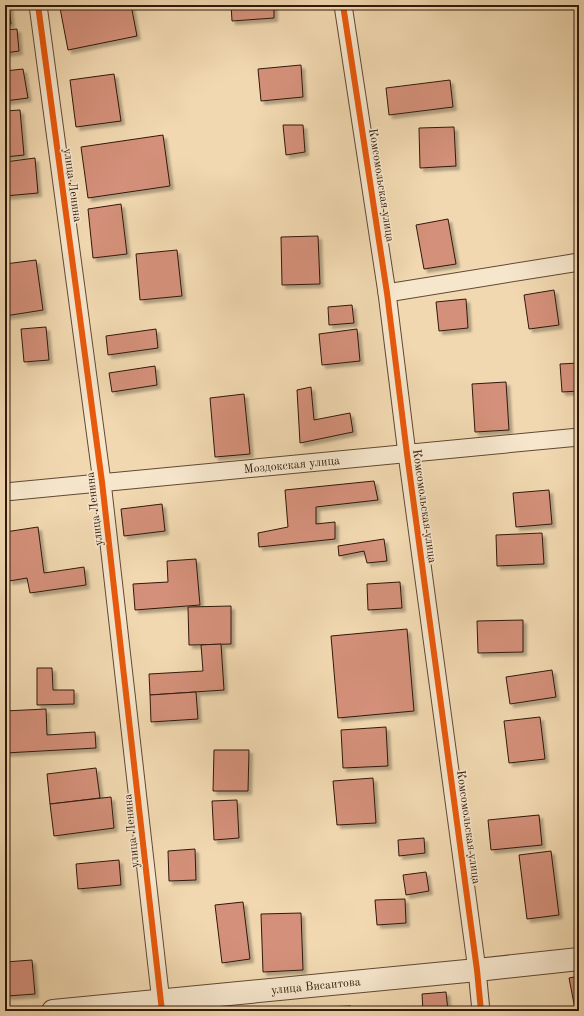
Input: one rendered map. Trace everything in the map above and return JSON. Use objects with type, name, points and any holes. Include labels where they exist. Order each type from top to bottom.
[{"type":"street","name":"улица Ленина","points":[[38,5],[102,482],[162,1006]]},
{"type":"street","name":"Комсомольская улица","points":[[343,5],[387,293],[407,454],[477,970],[481,1011]]},
{"type":"street","points":[[387,293],[579,262]]},
{"type":"street","name":"Моздокская улица","points":[[5,492],[579,437]]},
{"type":"street","name":"улица Висаитова","points":[[53,1011],[162,1006],[579,959]]},
{"type":"building","points":[[5,5],[9,5],[11,24],[5,25]]},
{"type":"building","points":[[75,5],[131,5],[137,36],[68,50],[60,8]]},
{"type":"building","points":[[231,5],[274,5],[274,18],[232,21]]},
{"type":"building","points":[[17,29],[19,51],[5,53],[5,30]]},
{"type":"building","points":[[301,65],[303,97],[261,101],[258,69]]},
{"type":"building","points":[[23,69],[28,98],[5,101],[5,71]]},
{"type":"building","points":[[114,74],[121,121],[76,127],[70,80]]},
{"type":"building","points":[[450,80],[453,107],[389,115],[386,88]]},
{"type":"building","points":[[20,110],[24,155],[5,157],[5,111]]},
{"type":"building","points":[[283,125],[303,125],[305,152],[286,155]]},
{"type":"building","points":[[454,127],[456,166],[420,168],[419,128]]},
{"type":"building","points":[[163,135],[170,186],[88,198],[81,147]]},
{"type":"building","points":[[35,158],[38,193],[5,196],[5,162]]},
{"type":"building","points":[[121,204],[127,254],[93,258],[88,209]]},
{"type":"building","points":[[448,219],[456,264],[424,269],[416,225]]},
{"type":"building","points":[[318,236],[320,284],[282,285],[281,237]]},
{"type":"building","points":[[177,250],[182,296],[140,300],[136,254]]},
{"type":"building","points":[[36,260],[43,310],[5,316],[5,264]]},
{"type":"building","points":[[554,290],[559,325],[529,329],[524,295]]},
{"type":"building","points":[[466,299],[468,328],[439,331],[436,302]]},
{"type":"building","points":[[352,305],[354,323],[329,325],[328,307]]},
{"type":"building","points":[[46,327],[49,360],[24,362],[21,329]]},
{"type":"building","points":[[156,329],[158,348],[108,355],[106,336]]},
{"type":"building","points":[[357,329],[360,361],[322,365],[319,334]]},
{"type":"building","points":[[579,363],[579,391],[562,392],[560,364]]},
{"type":"building","points":[[155,366],[157,385],[112,392],[109,373]]},
{"type":"building","points":[[506,382],[509,430],[475,432],[472,384]]},
{"type":"building","points":[[311,387],[314,420],[350,413],[353,432],[300,443],[297,390]]},
{"type":"building","points":[[244,394],[250,454],[215,457],[210,398]]},
{"type":"building","points":[[374,481],[378,500],[316,507],[316,524],[335,522],[335,539],[259,547],[258,533],[288,527],[285,490]]},
{"type":"building","points":[[549,490],[552,524],[516,527],[513,493]]},
{"type":"building","points":[[162,504],[165,531],[124,536],[121,509]]},
{"type":"building","points":[[38,527],[44,573],[84,567],[86,585],[30,593],[27,578],[9,581],[5,555],[5,532]]},
{"type":"building","points":[[542,533],[544,564],[497,566],[496,535]]},
{"type":"building","points":[[384,539],[387,561],[367,563],[364,551],[339,556],[338,546]]},
{"type":"building","points":[[196,559],[200,605],[135,610],[133,584],[168,582],[167,561]]},
{"type":"building","points":[[400,582],[402,608],[368,610],[367,584]]},
{"type":"building","points":[[231,606],[231,644],[189,645],[188,607]]},
{"type":"building","points":[[523,620],[523,652],[478,653],[477,621]]},
{"type":"building","points":[[407,629],[414,711],[338,718],[331,636]]},
{"type":"building","points":[[221,644],[224,690],[150,695],[149,674],[203,671],[201,645]]},
{"type":"building","points":[[37,668],[52,668],[53,690],[74,690],[74,704],[37,705]]},
{"type":"building","points":[[552,670],[556,697],[510,704],[506,677]]},
{"type":"building","points":[[196,692],[198,719],[151,722],[150,695]]},
{"type":"building","points":[[46,709],[47,735],[95,732],[96,748],[5,753],[5,711]]},
{"type":"building","points":[[540,717],[545,759],[509,763],[504,721]]},
{"type":"building","points":[[386,727],[388,766],[343,768],[341,730]]},
{"type":"building","points":[[214,750],[249,750],[248,791],[213,791]]},
{"type":"building","points":[[96,768],[100,798],[50,804],[47,774]]},
{"type":"building","points":[[373,778],[376,823],[337,825],[333,781]]},
{"type":"building","points":[[111,797],[114,828],[54,836],[50,804]]},
{"type":"building","points":[[237,800],[239,838],[214,840],[212,801]]},
{"type":"building","points":[[539,815],[542,845],[491,850],[488,820]]},
{"type":"building","points":[[424,838],[425,853],[399,856],[398,840]]},
{"type":"building","points":[[195,849],[196,880],[169,881],[168,851]]},
{"type":"building","points":[[551,851],[559,915],[527,919],[519,855]]},
{"type":"building","points":[[119,860],[121,885],[78,889],[76,864]]},
{"type":"building","points":[[426,872],[429,891],[406,895],[403,875]]},
{"type":"building","points":[[405,899],[406,923],[377,925],[375,900]]},
{"type":"building","points":[[243,902],[250,959],[222,963],[215,905]]},
{"type":"building","points":[[301,913],[303,970],[263,972],[261,914]]},
{"type":"building","points":[[32,960],[35,994],[7,996],[5,962]]},
{"type":"building","points":[[579,976],[579,1009],[575,1009],[569,978]]},
{"type":"building","points":[[446,992],[448,1011],[423,1011],[422,994]]},
{"type":"building","points":[[351,1006],[351,1011],[325,1011],[325,1007]]},
{"type":"cycle path","points":[[38,5],[102,482],[162,1011]]},
{"type":"cycle path","points":[[343,5],[387,293],[407,454],[477,970],[481,1011]]}]
